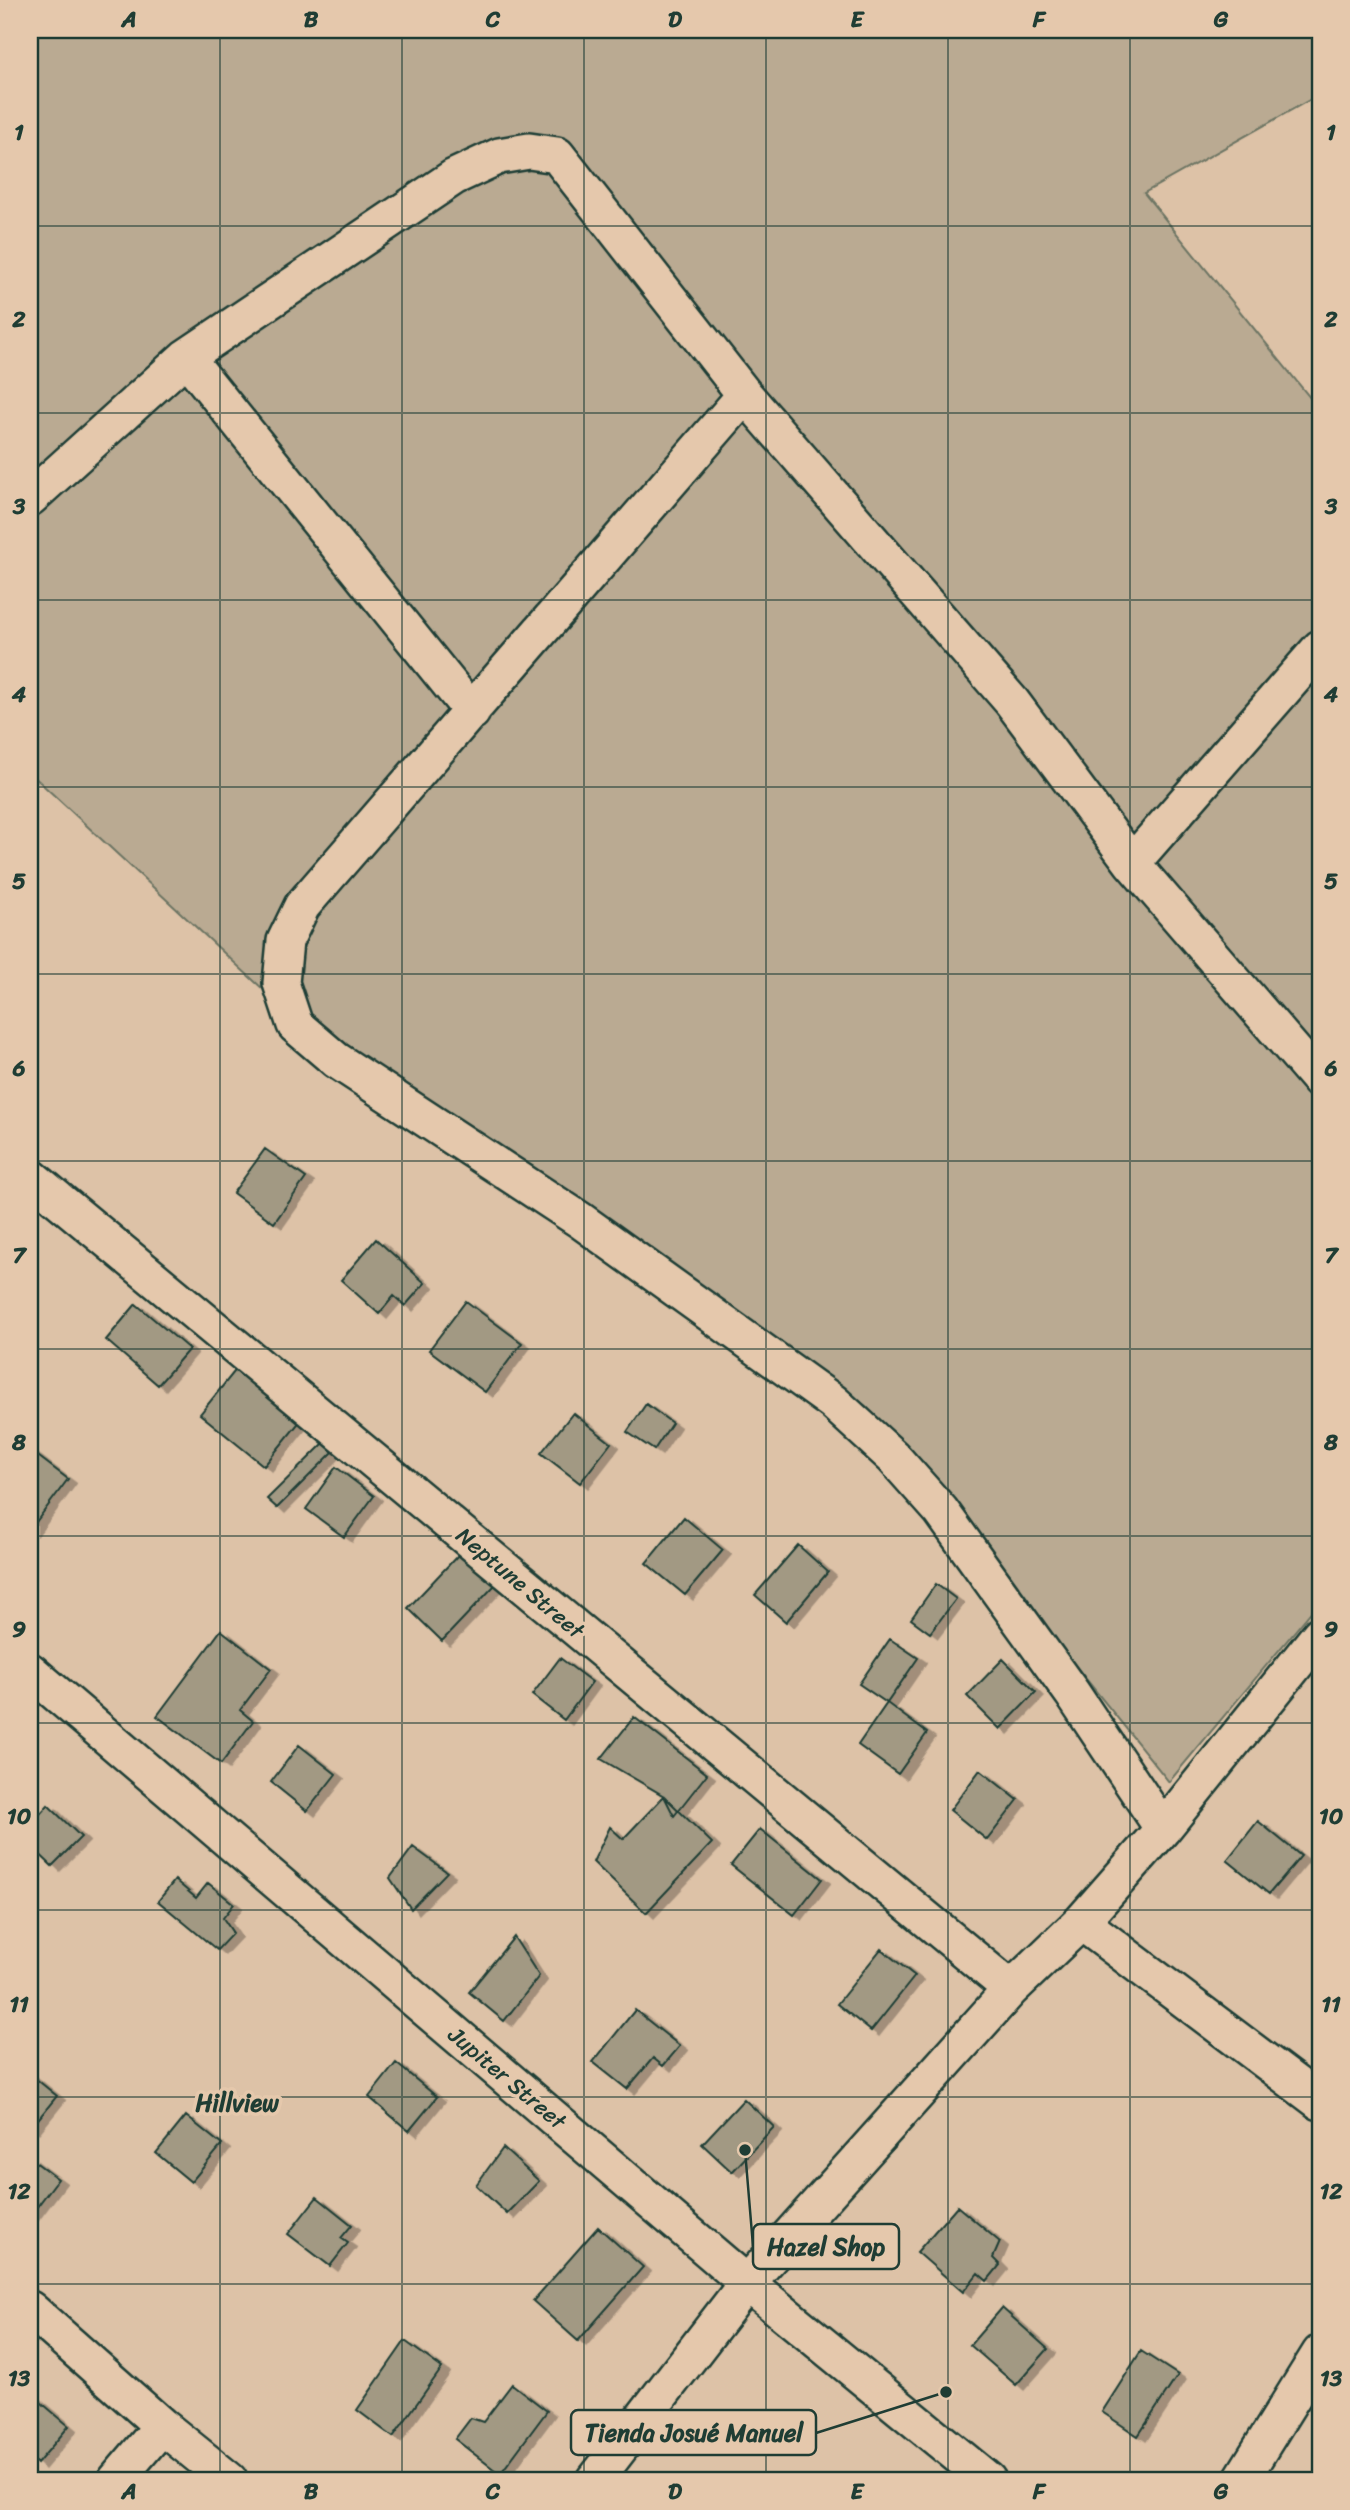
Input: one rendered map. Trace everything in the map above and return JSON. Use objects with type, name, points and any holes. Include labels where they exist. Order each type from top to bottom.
[{"type":"street","points":[[30,498],[186,357],[454,177],[499,156],[529,152],[557,155],[746,396],[1012,702],[1132,863],[1320,1081]]},
{"type":"street","points":[[186,357],[472,712]]},
{"type":"street","points":[[746,396],[302,906],[285,941],[281,983],[295,1025],[336,1060],[613,1244],[833,1402],[883,1448],[941,1511],[1072,1693],[1163,1829]]},
{"type":"street","points":[[1132,863],[1320,648]]},
{"type":"street","name":"Neptune Street","points":[[30,1176],[1011,1989]]},
{"type":"street","points":[[595,2480],[747,2283],[1011,1989],[1081,1922],[1163,1829],[1320,1634]]},
{"type":"street","name":"Jupiter Street","points":[[30,1671],[747,2283],[988,2480]]},
{"type":"street","points":[[1081,1922],[1320,2102]]},
{"type":"street","points":[[30,2309],[162,2426],[229,2480]]},
{"type":"street","points":[[1241,2480],[1320,2353]]},
{"type":"street","points":[[116,2480],[162,2426]]},
{"type":"shaded area","points":[[30,30],[1320,30],[1320,94],[1144,193],[1320,410],[1320,1601],[1169,1782],[866,1406],[278,1003],[30,773]]},
{"type":"building","points":[[265,1149],[306,1178],[274,1223],[233,1193]]},
{"type":"building","points":[[376,1239],[425,1283],[405,1306],[394,1296],[379,1314],[341,1280]]},
{"type":"building","points":[[466,1301],[522,1343],[485,1392],[429,1350]]},
{"type":"building","points":[[136,1304],[189,1349],[158,1385],[106,1340]]},
{"type":"building","points":[[242,1362],[306,1414],[264,1466],[200,1414]]},
{"type":"building","points":[[646,1404],[672,1423],[654,1450],[627,1432]]},
{"type":"building","points":[[573,1413],[611,1443],[580,1483],[541,1453]]},
{"type":"building","points":[[324,1443],[333,1452],[277,1508],[267,1499]]},
{"type":"building","points":[[30,1450],[68,1479],[30,1530]]},
{"type":"building","points":[[336,1467],[374,1496],[344,1537],[306,1509]]},
{"type":"building","points":[[684,1517],[723,1550],[685,1595],[646,1563]]},
{"type":"building","points":[[798,1545],[828,1572],[786,1622],[755,1595]]},
{"type":"building","points":[[460,1553],[495,1585],[442,1641],[408,1608]]},
{"type":"building","points":[[936,1584],[956,1599],[930,1633],[911,1619]]},
{"type":"building","points":[[221,1630],[271,1669],[240,1710],[253,1721],[221,1764],[157,1716]]},
{"type":"building","points":[[890,1639],[918,1658],[887,1703],[859,1684]]},
{"type":"building","points":[[560,1658],[592,1682],[564,1720],[532,1695]]},
{"type":"building","points":[[1003,1659],[1036,1692],[1000,1729],[967,1696]]},
{"type":"building","points":[[887,1703],[927,1733],[898,1774],[858,1745]]},
{"type":"building","points":[[634,1717],[707,1774],[674,1816],[664,1796],[601,1759]]},
{"type":"building","points":[[299,1745],[336,1774],[307,1811],[271,1782]]},
{"type":"building","points":[[980,1770],[1018,1800],[987,1840],[950,1810]]},
{"type":"building","points":[[664,1796],[712,1843],[646,1913],[593,1862],[610,1827],[623,1839]]},
{"type":"building","points":[[48,1805],[81,1837],[52,1866],[30,1845],[30,1825]]},
{"type":"building","points":[[1258,1821],[1301,1856],[1269,1894],[1227,1860]]},
{"type":"building","points":[[760,1829],[822,1879],[794,1915],[731,1865]]},
{"type":"building","points":[[413,1847],[447,1872],[411,1909],[390,1878]]},
{"type":"building","points":[[175,1880],[196,1898],[208,1883],[234,1904],[223,1918],[233,1933],[217,1950],[158,1901]]},
{"type":"building","points":[[514,1937],[539,1976],[504,2021],[469,1992]]},
{"type":"building","points":[[881,1949],[915,1976],[871,2031],[837,2004]]},
{"type":"building","points":[[635,2010],[680,2046],[663,2066],[653,2058],[627,2089],[593,2062]]},
{"type":"building","points":[[396,2063],[437,2097],[409,2131],[369,2097]]},
{"type":"building","points":[[30,2074],[57,2096],[31,2128],[30,2127]]},
{"type":"building","points":[[744,2099],[774,2127],[732,2172],[702,2144]]},
{"type":"building","points":[[186,2116],[222,2145],[191,2182],[156,2153]]},
{"type":"building","points":[[503,2148],[539,2181],[507,2214],[476,2185]]},
{"type":"building","points":[[30,2158],[58,2179],[30,2216]]},
{"type":"building","points":[[317,2197],[352,2225],[341,2238],[348,2243],[330,2266],[288,2234]]},
{"type":"building","points":[[957,2206],[1000,2242],[993,2258],[1000,2265],[987,2281],[978,2273],[963,2292],[917,2252]]},
{"type":"building","points":[[598,2227],[643,2267],[578,2341],[533,2301]]},
{"type":"building","points":[[1002,2308],[1048,2349],[1016,2385],[970,2345]]},
{"type":"building","points":[[405,2341],[442,2368],[393,2437],[357,2410]]},
{"type":"building","points":[[1141,2351],[1178,2375],[1138,2436],[1102,2412]]},
{"type":"building","points":[[512,2384],[547,2411],[500,2474],[455,2439],[471,2418],[483,2422]]},
{"type":"building","points":[[30,2393],[69,2426],[37,2464],[30,2457]]},
{"type":"place","name":"Hazel Shop","points":[[745,2150]]},
{"type":"place","name":"Tienda Josué Manuel","points":[[946,2392]]},
{"type":"district","name":"Hillview","points":[[237,2103]]}]
